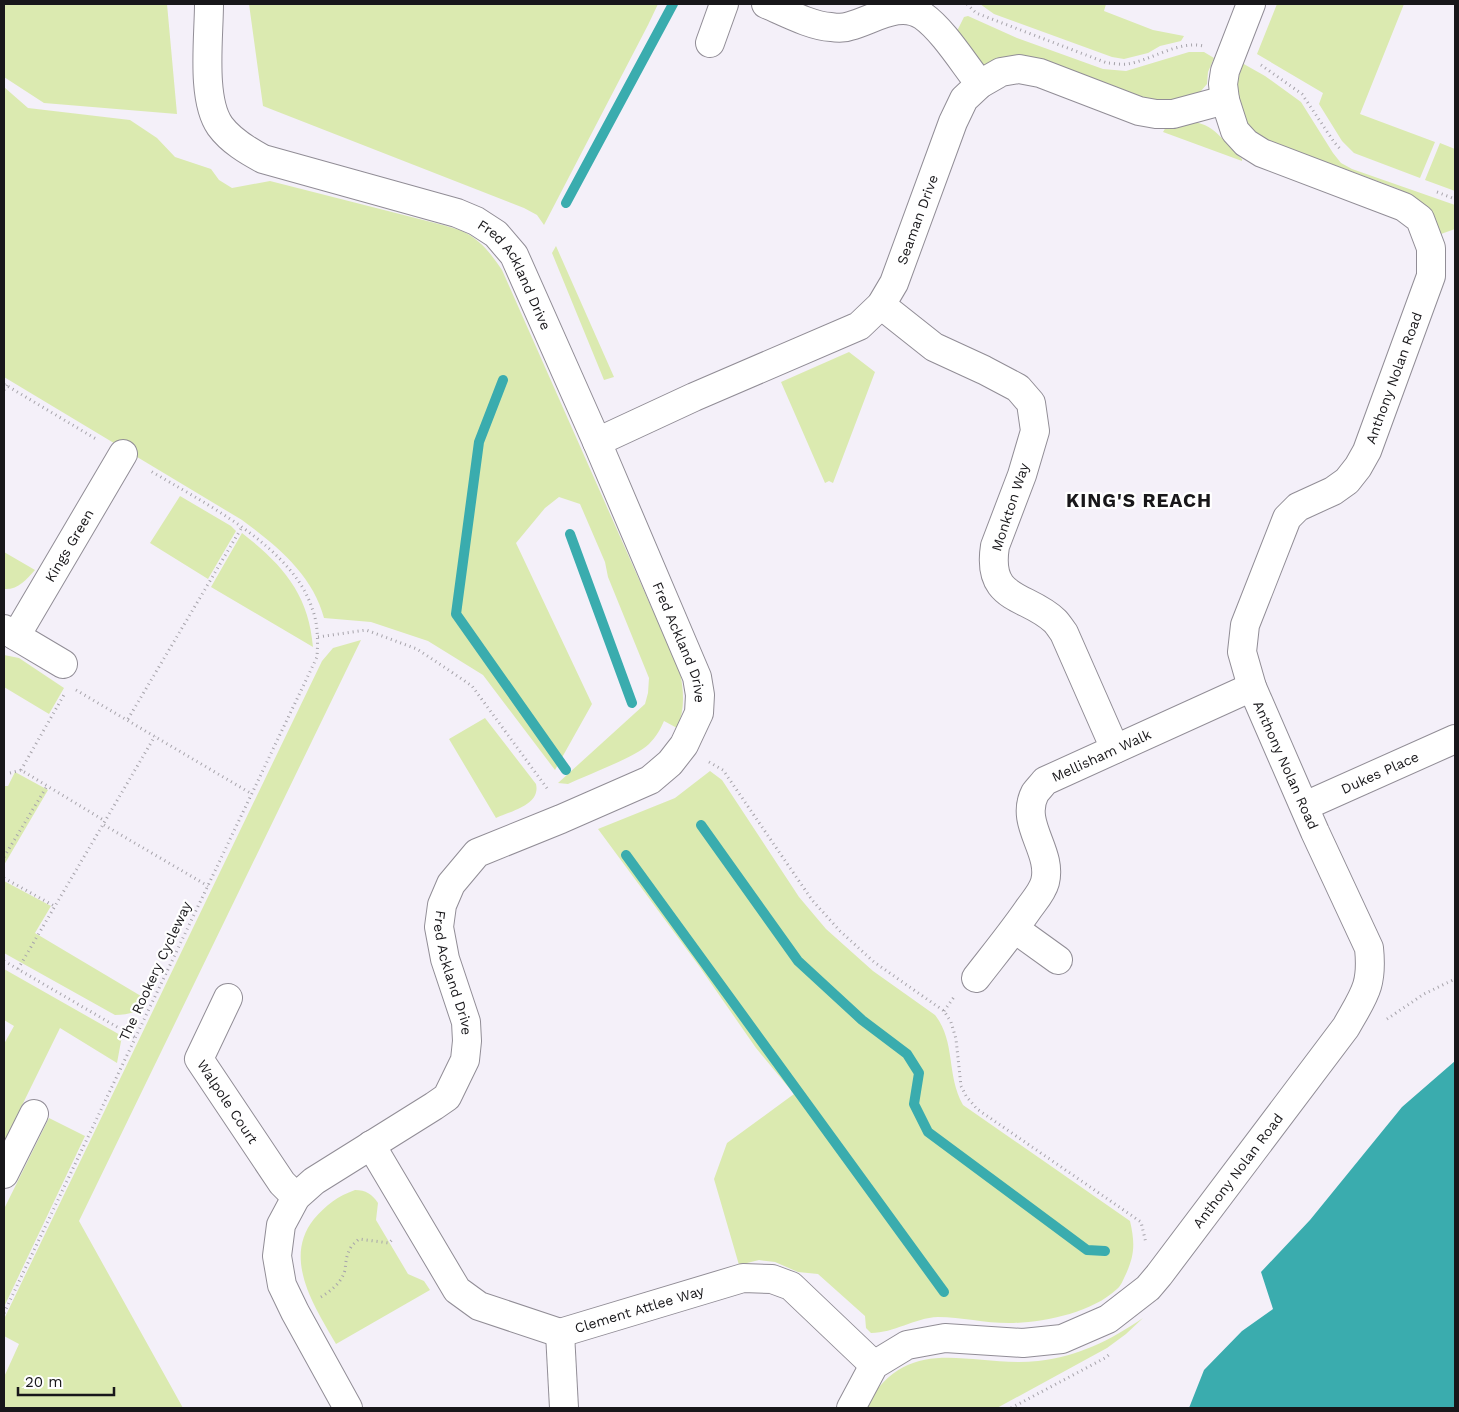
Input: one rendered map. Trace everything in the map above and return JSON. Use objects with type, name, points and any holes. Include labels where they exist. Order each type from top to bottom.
[{"type":"street","name":"Fred Ackland Drive","points":[[210,4],[208,85],[211,106],[220,126],[242,148],[263,159],[457,213],[476,221],[496,234],[514,255],[597,442],[697,677],[700,694],[699,714],[684,745],[670,763],[650,780],[477,853],[463,868],[451,884],[442,905],[439,927],[445,959],[466,1022],[466,1060],[446,1097],[314,1181],[296,1198],[281,1224],[277,1256],[282,1285],[348,1408]]},
{"type":"street","points":[[710,44],[724,4]]},
{"type":"street","points":[[766,4],[819,25],[830,27],[849,27],[886,12],[898,10],[908,10],[922,15],[942,36],[980,84]]},
{"type":"street","name":"Anthony Nolan Road","points":[[874,1365],[907,1345],[945,1338],[1023,1343],[1062,1339],[1108,1319],[1148,1288],[1159,1275],[1346,1027],[1368,990],[1371,968],[1369,948],[1252,687],[1242,652],[1245,624],[1279,534],[1287,518],[1298,507],[1333,491],[1347,481],[1367,451],[1430,276],[1431,248],[1420,219],[1404,207],[1262,153],[1246,143],[1235,131],[1224,100],[1223,84],[1225,71],[1250,4]]},
{"type":"street","name":"Seaman Drive","points":[[597,442],[694,397],[859,326],[881,305],[894,283],[953,122],[964,99],[980,84],[1001,72],[1018,69],[1040,73],[1139,111],[1156,114],[1173,114],[1224,100]]},
{"type":"street","name":"Monkton Way","points":[[881,305],[934,347],[1018,388],[1031,403],[1035,431],[1022,475],[995,546],[993,558],[995,572],[1006,590],[1014,598],[1043,612],[1055,621],[1064,633],[1115,749]]},
{"type":"street","name":"Kings Green","points":[[66,675],[10,632],[123,454]]},
{"type":"street","name":"Mellisham Walk","points":[[976,978],[1015,929],[1040,892],[1046,874],[1046,862],[1031,821],[1031,807],[1035,794],[1045,781],[1252,687]]},
{"type":"street","name":"Dukes Place","points":[[1304,806],[1455,738]]},
{"type":"street","points":[[1015,929],[1058,960]]},
{"type":"street","name":"Walpole Court","points":[[228,998],[199,1060],[282,1183],[296,1198]]},
{"type":"street","points":[[4,1174],[34,1114]]},
{"type":"street","name":"Clement Attlee Way","points":[[371,1145],[457,1290],[479,1306],[560,1333],[743,1278],[772,1279],[791,1286],[874,1365]]},
{"type":"street","points":[[560,1333],[564,1408]]},
{"type":"street","points":[[851,1408],[874,1365]]},
{"type":"path","points":[[4,390],[6,385]]},
{"type":"path","name":"The Rookery Cycleway","points":[[4,1313],[317,657],[318,637],[312,608],[299,582],[272,549],[242,527],[128,720]]},
{"type":"path","points":[[318,637],[366,630],[417,648],[472,686],[554,798]]},
{"type":"path","points":[[21,770],[66,675],[128,720],[252,794]]},
{"type":"path","points":[[18,969],[155,736]]},
{"type":"path","points":[[684,745],[723,770],[812,900],[840,931],[874,962],[944,1011],[951,1022],[956,1039],[961,1086],[966,1096],[977,1109],[1141,1222],[1149,1260],[1159,1275]]},
{"type":"path","points":[[10,773],[21,770],[208,886]]},
{"type":"path","points":[[4,857],[47,786]]},
{"type":"path","points":[[4,878],[56,907]]},
{"type":"path","points":[[4,961],[136,1038]]},
{"type":"path","points":[[1346,1027],[1367,1034],[1424,994],[1455,980]]},
{"type":"path","points":[[295,1312],[336,1286],[344,1272],[346,1256],[359,1239],[389,1243],[393,1240]]},
{"type":"green space","points":[[4,4],[167,4],[177,114],[44,103],[4,77]]},
{"type":"green space","points":[[249,4],[658,4],[544,225],[537,215],[524,208],[263,106]]},
{"type":"green space","points":[[980,4],[1106,4],[1104,11],[1153,30],[1184,36],[1181,41],[1160,46],[1148,53],[1124,59],[1112,57],[994,14]]},
{"type":"green space","points":[[1277,4],[1404,4],[1360,114],[1435,142],[1420,178],[1354,153],[1342,141],[1319,104],[1323,93],[1257,54]]},
{"type":"green space","points":[[968,16],[1017,38],[1103,69],[1126,71],[1189,52],[1204,52],[1214,58],[1208,72],[1207,84],[1201,91],[1195,95],[1161,104],[979,65],[957,31],[964,17]]},
{"type":"green space","points":[[1242,63],[1265,76],[1301,102],[1341,163],[1352,169],[1455,205],[1455,229],[1441,234],[1424,208],[1399,189],[1269,141],[1258,134],[1249,126],[1239,108],[1237,87]]},
{"type":"green space","points":[[4,87],[28,108],[130,120],[157,138],[175,157],[211,169],[219,180],[232,188],[270,181],[453,228],[468,234],[480,243],[502,270],[680,672],[683,701],[677,728],[664,721],[658,733],[649,744],[633,755],[568,784],[558,783],[645,704],[648,693],[649,678],[608,577],[605,562],[580,504],[559,497],[545,508],[516,543],[592,704],[555,770],[483,675],[428,641],[371,622],[324,618],[319,602],[311,588],[292,562],[242,520],[4,377]]},
{"type":"green space","points":[[1194,122],[1215,131],[1242,161],[1163,132],[1166,127]]},
{"type":"green space","points":[[1440,143],[1455,149],[1455,191],[1425,180]]},
{"type":"green space","points":[[556,246],[614,377],[604,380],[552,253]]},
{"type":"green space","points":[[849,352],[875,372],[833,483],[829,481],[825,483],[781,382]]},
{"type":"green space","points":[[180,496],[231,526],[236,531],[208,579],[150,543]]},
{"type":"green space","points":[[242,533],[269,556],[291,582],[306,611],[313,647],[211,587]]},
{"type":"green space","points":[[4,552],[35,570],[21,584],[9,589],[4,589]]},
{"type":"green space","points":[[361,640],[79,1221],[183,1408],[4,1408],[4,1377],[19,1344],[4,1336],[4,1319],[322,661],[333,648]]},
{"type":"green space","points":[[4,655],[19,658],[64,688],[49,714],[4,687]]},
{"type":"green space","points":[[485,718],[536,784],[534,797],[529,802],[516,810],[496,818],[449,739]]},
{"type":"green space","points":[[710,771],[722,780],[799,897],[826,929],[873,971],[935,1015],[942,1025],[946,1036],[954,1082],[963,1105],[1130,1221],[1133,1236],[1131,1262],[1121,1285],[1107,1297],[1082,1310],[1054,1318],[1004,1323],[938,1317],[921,1320],[888,1331],[871,1333],[866,1328],[865,1316],[818,1274],[798,1272],[775,1262],[759,1260],[739,1265],[714,1179],[727,1143],[794,1094],[756,1048],[699,966],[598,829],[675,798]]},
{"type":"green space","points":[[15,772],[48,790],[4,865],[4,787],[8,786]]},
{"type":"green space","points":[[4,881],[51,906],[35,933],[146,999],[141,1007],[130,1013],[115,1015],[4,953]]},
{"type":"green space","points":[[4,969],[122,1036],[117,1063],[60,1028],[4,1142],[4,1044],[14,1026],[4,1020]]},
{"type":"green space","points":[[49,1118],[85,1136],[4,1307],[4,1209]]},
{"type":"green space","points":[[355,1190],[366,1192],[376,1200],[378,1203],[376,1220],[408,1274],[424,1281],[430,1290],[336,1344],[311,1299],[305,1283],[301,1266],[301,1250],[305,1234],[323,1209],[343,1195]]},
{"type":"green space","points":[[1143,1318],[1107,1348],[997,1408],[865,1408],[882,1384],[900,1369],[920,1361],[942,1358],[1013,1362],[1053,1359],[1093,1346],[1118,1334]]},
{"type":"water","points":[[1455,1061],[1455,1408],[1189,1408],[1204,1370],[1242,1331],[1273,1309],[1261,1272],[1310,1220],[1402,1107]]},
{"type":"waterway","points":[[566,203],[673,4]]},
{"type":"waterway","points":[[503,380],[479,442],[456,614],[566,770]]},
{"type":"waterway","points":[[570,534],[632,703]]},
{"type":"waterway","points":[[701,825],[798,961],[862,1020],[907,1054],[919,1073],[914,1104],[928,1132],[1087,1250],[1105,1251]]},
{"type":"waterway","points":[[626,855],[944,1292]]},
{"type":"district","name":"KING'S REACH","points":[[1139,500]]}]
